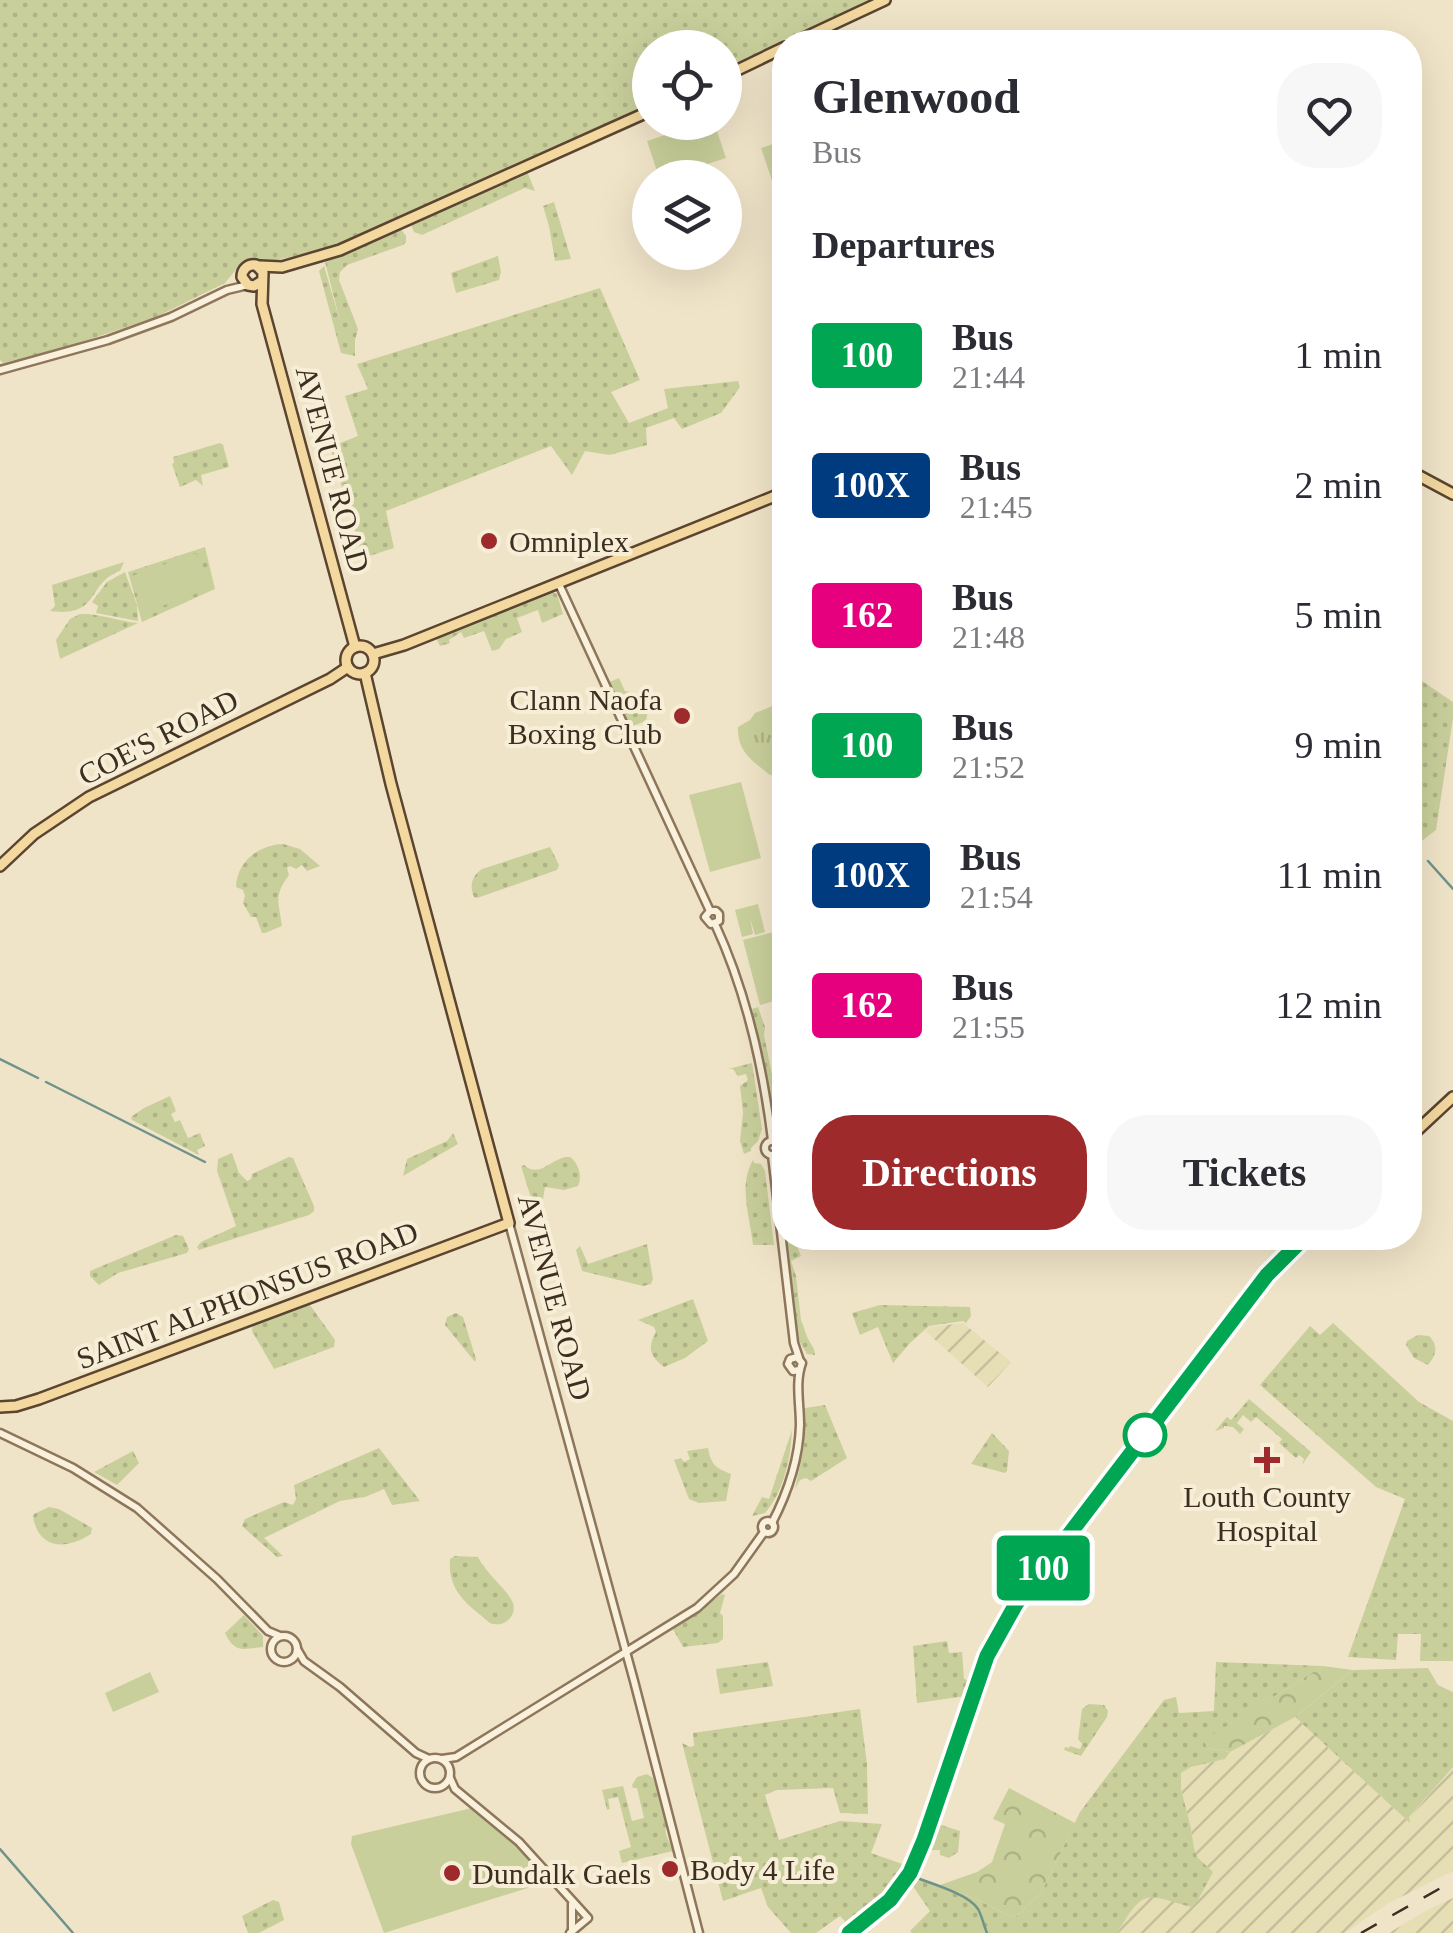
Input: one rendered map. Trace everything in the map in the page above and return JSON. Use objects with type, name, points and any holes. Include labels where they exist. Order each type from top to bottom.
[{"type":"main road","points":[[821,30],[885,0]]},
{"type":"main road","points":[[742,68],[772,53]]},
{"type":"main road","points":[[282,266],[256,282],[244,280],[242,273],[249,265],[282,266],[340,250],[632,119]]},
{"type":"main road","points":[[256,282],[259,266]]},
{"type":"main road","name":"AVENUE ROAD","points":[[256,282],[355,647]]},
{"type":"main road","points":[[1422,477],[1453,494]]},
{"type":"main road","points":[[373,654],[772,497]]},
{"type":"main road","points":[[364,646],[373,654],[374,664],[365,673],[357,674],[348,667],[347,655],[355,647],[364,646]]},
{"type":"main road","name":"COE'S ROAD","points":[[0,866],[34,834],[89,798],[348,667]]},
{"type":"main road","name":"AVENUE ROAD","points":[[365,673],[509,1223]]},
{"type":"main road","points":[[1422,1126],[1453,1096]]},
{"type":"main road","name":"SAINT ALPHONSUS ROAD","points":[[0,1407],[39,1400],[509,1223]]},
{"type":"main road","points":[[850,1933],[890,1900],[910,1873],[991,1646],[1025,1592],[1267,1275],[1292,1250]]},
{"type":"street","points":[[227,290],[242,273]]},
{"type":"street","points":[[0,370],[123,334],[227,290],[256,282]]},
{"type":"street","points":[[558,582],[710,910],[719,914],[716,924],[748,1015],[772,1140]]},
{"type":"street","name":"AVENUE ROAD","points":[[509,1223],[699,1933]]},
{"type":"street","points":[[783,1250],[795,1358],[802,1365],[795,1370]]},
{"type":"street","points":[[0,1433],[73,1468],[137,1508],[268,1631],[292,1638],[304,1661],[416,1753],[442,1759],[456,1756],[685,1616],[734,1574],[764,1532],[763,1524],[772,1522],[788,1488],[800,1427],[795,1370],[788,1364],[795,1358]]},
{"type":"street","points":[[268,1631],[272,1654],[278,1660],[304,1661]]},
{"type":"street","points":[[272,1645],[280,1636]]},
{"type":"street","points":[[292,1659],[297,1649]]},
{"type":"street","points":[[416,1753],[426,1786],[455,1789],[519,1842],[572,1899],[588,1918],[571,1932]]},
{"type":"street","points":[[449,1767],[456,1756]]},
{"type":"street","points":[[421,1766],[430,1758]]},
{"type":"street","points":[[442,1759],[449,1767],[455,1789]]},
{"type":"street","points":[[443,1786],[450,1778]]},
{"type":"street","points":[[571,1932],[572,1899]]},
{"type":"shaded area","points":[[963,1323],[1011,1362],[988,1387],[925,1331]]},
{"type":"shaded area","points":[[1295,1717],[1409,1822],[1453,1767],[1453,1871],[1387,1904],[1345,1933],[1117,1933],[1135,1904],[1213,1872],[1197,1857],[1194,1848],[1181,1773],[1225,1759],[1230,1752]]},
{"type":"shaded area","points":[[1453,1898],[1453,1933],[1389,1933],[1427,1910]]},
{"type":"green space","points":[[0,0],[868,0],[806,30],[772,30],[772,46],[742,61],[742,30],[632,30],[632,113],[333,246],[276,260],[243,261],[225,283],[156,317],[64,348],[3,363]]},
{"type":"green space","points":[[720,140],[726,158],[653,160],[647,141]]},
{"type":"green space","points":[[772,144],[772,180],[761,148]]},
{"type":"green space","points":[[526,169],[535,191],[525,188],[422,235],[414,232],[411,225],[417,219]]},
{"type":"green space","points":[[554,202],[571,259],[555,261],[543,206]]},
{"type":"green space","points":[[400,228],[406,236],[403,245],[347,265],[340,272],[339,280],[358,329],[355,356],[341,353],[319,271],[324,266],[340,321],[325,262]]},
{"type":"green space","points":[[498,256],[499,280],[456,293],[451,273]]},
{"type":"green space","points":[[600,288],[640,380],[611,392],[629,423],[668,408],[664,389],[738,381],[740,387],[721,413],[682,429],[674,418],[646,428],[647,445],[609,455],[585,451],[572,475],[551,446],[386,511],[394,548],[363,558],[330,447],[358,436],[345,396],[368,389],[357,364]]},
{"type":"green space","points":[[220,443],[229,467],[201,475],[203,486],[196,480],[180,487],[173,457]]},
{"type":"green space","points":[[205,547],[215,589],[142,622],[128,572]]},
{"type":"green space","points":[[196,553],[209,589],[145,612],[132,576]]},
{"type":"green space","points":[[124,562],[86,605],[66,612],[50,611],[55,606],[52,585]]},
{"type":"green space","points":[[125,572],[137,605],[138,621],[96,613],[98,606],[92,602],[107,582]]},
{"type":"green space","points":[[550,591],[557,594],[563,614],[542,623],[538,610],[517,618],[522,632],[506,639],[499,649],[492,651],[484,631],[464,638],[461,632],[450,643],[440,646],[436,638],[462,625]]},
{"type":"green space","points":[[80,614],[138,623],[60,659],[56,640],[70,619]]},
{"type":"green space","points":[[619,678],[625,691],[641,694],[648,711],[646,721],[630,727],[609,682]]},
{"type":"green space","points":[[1422,681],[1453,702],[1436,830],[1422,841]]},
{"type":"green space","points":[[772,706],[772,775],[751,760],[738,735],[738,727],[755,713]]},
{"type":"green space","points":[[741,782],[761,858],[710,872],[689,795]]},
{"type":"green space","points":[[283,844],[300,849],[320,866],[307,871],[302,865],[287,868],[289,875],[278,900],[282,926],[262,933],[256,917],[251,917],[243,903],[245,896],[236,887],[237,878],[251,856],[266,847]]},
{"type":"green space","points":[[550,847],[559,865],[557,870],[474,897],[472,881],[482,869]]},
{"type":"green space","points":[[758,904],[765,932],[755,935],[750,918],[753,934],[742,937],[735,910]]},
{"type":"green space","points":[[772,932],[772,1002],[760,1005],[743,940]]},
{"type":"green space","points":[[758,1007],[765,1027],[772,1107],[764,1057],[752,1009]]},
{"type":"green space","points":[[752,1063],[762,1129],[751,1151],[744,1154],[740,1141],[740,1086],[748,1080],[746,1074],[738,1076],[728,1069]]},
{"type":"green space","points":[[170,1096],[176,1111],[171,1114],[175,1122],[180,1120],[188,1138],[200,1133],[205,1146],[197,1150],[199,1155],[132,1120],[144,1108]]},
{"type":"green space","points":[[453,1133],[458,1144],[403,1176],[407,1159],[447,1141]]},
{"type":"green space","points":[[232,1153],[239,1173],[247,1181],[252,1174],[293,1158],[314,1211],[199,1250],[201,1242],[236,1226],[217,1171],[218,1159]]},
{"type":"green space","points":[[565,1157],[577,1166],[578,1186],[564,1190],[545,1187],[543,1199],[532,1201],[521,1166],[539,1169]]},
{"type":"green space","points":[[753,1160],[765,1171],[772,1245],[753,1245],[746,1201]]},
{"type":"green space","points":[[176,1235],[183,1236],[187,1253],[118,1273],[99,1285],[90,1276],[90,1271]]},
{"type":"green space","points":[[647,1244],[653,1279],[643,1286],[582,1271],[576,1250],[580,1246],[588,1264]]},
{"type":"green space","points":[[788,1250],[799,1250],[801,1256],[791,1261],[801,1320],[815,1355],[807,1354],[799,1341]]},
{"type":"green space","points":[[693,1299],[708,1341],[664,1367],[651,1351],[654,1327],[638,1320]]},
{"type":"green space","points":[[307,1304],[335,1340],[334,1347],[274,1369],[252,1331],[253,1324]]},
{"type":"green space","points":[[880,1305],[970,1307],[971,1316],[966,1323],[929,1326],[893,1363],[878,1327],[860,1335],[852,1313]]},
{"type":"green space","points":[[456,1313],[463,1317],[475,1362],[445,1325],[447,1317]]},
{"type":"green space","points":[[1333,1323],[1419,1402],[1453,1421],[1453,1661],[1420,1661],[1421,1634],[1398,1634],[1396,1660],[1348,1657],[1405,1499],[1376,1487],[1260,1385],[1310,1326],[1320,1335]]},
{"type":"green space","points":[[1418,1335],[1429,1336],[1434,1343],[1428,1365],[1414,1358],[1406,1345]]},
{"type":"green space","points":[[1249,1399],[1311,1452],[1302,1465],[1304,1459],[1299,1455],[1296,1458],[1279,1443],[1282,1439],[1256,1417],[1251,1422],[1243,1415],[1237,1423],[1244,1429],[1240,1434],[1233,1427],[1215,1431]]},
{"type":"green space","points":[[825,1405],[847,1458],[811,1481],[800,1480],[795,1489],[804,1446],[805,1408]]},
{"type":"green space","points":[[792,1430],[788,1463],[777,1495],[765,1513],[752,1516],[762,1497],[769,1499]]},
{"type":"green space","points":[[992,1433],[1009,1451],[1005,1473],[971,1464]]},
{"type":"green space","points":[[379,1448],[420,1501],[392,1505],[384,1489],[340,1501],[264,1538],[283,1556],[277,1557],[242,1526],[245,1519],[284,1502],[293,1505],[294,1485]]},
{"type":"green space","points":[[708,1448],[715,1465],[731,1474],[726,1501],[699,1503],[689,1499],[674,1460],[681,1458],[684,1462],[690,1459],[687,1451]]},
{"type":"green space","points":[[133,1451],[139,1463],[117,1485],[94,1472]]},
{"type":"green space","points":[[49,1507],[92,1528],[91,1534],[72,1543],[47,1541],[33,1517]]},
{"type":"green space","points":[[478,1557],[512,1601],[509,1620],[490,1623],[460,1596],[451,1575],[450,1559]]},
{"type":"green space","points":[[722,1594],[723,1639],[683,1647],[673,1629]]},
{"type":"green space","points":[[244,1615],[263,1636],[263,1647],[240,1649],[229,1640],[225,1633]]},
{"type":"green space","points":[[947,1641],[949,1653],[962,1652],[964,1679],[970,1681],[966,1696],[917,1703],[913,1646]]},
{"type":"green space","points":[[768,1662],[773,1686],[720,1694],[716,1669]]},
{"type":"green space","points":[[1216,1662],[1323,1666],[1205,1740],[1207,1748],[1230,1752],[1225,1759],[1181,1773],[1194,1848],[1197,1857],[1213,1872],[1191,1907],[1146,1898],[1133,1908],[1117,1933],[910,1931],[930,1911],[912,1885],[916,1876],[1014,1918],[1041,1893],[1080,1812],[1164,1700],[1176,1697],[1179,1713],[1214,1711]]},
{"type":"green space","points":[[1323,1666],[1353,1670],[1295,1717],[1230,1752],[1207,1748],[1204,1740]]},
{"type":"green space","points":[[1428,1668],[1438,1685],[1453,1692],[1453,1767],[1409,1817],[1410,1823],[1295,1717],[1353,1670]]},
{"type":"green space","points":[[150,1672],[159,1692],[113,1712],[105,1693]]},
{"type":"green space","points":[[1089,1704],[1104,1705],[1108,1711],[1081,1756],[1064,1750],[1070,1746],[1080,1749],[1082,1709]]},
{"type":"green space","points":[[860,1709],[868,1814],[840,1813],[833,1788],[777,1790],[765,1795],[779,1840],[840,1821],[882,1824],[871,1853],[908,1866],[898,1885],[850,1927],[840,1916],[816,1933],[791,1933],[768,1907],[761,1888],[723,1901],[682,1743],[694,1746],[693,1733]]},
{"type":"green space","points":[[647,1774],[653,1778],[673,1851],[622,1863],[619,1851],[631,1847],[618,1797],[608,1799],[607,1810],[602,1790],[623,1786],[632,1821],[644,1818],[637,1788],[632,1785],[637,1777]]},
{"type":"green space","points":[[1009,1788],[1075,1823],[1041,1893],[1014,1918],[940,1885],[977,1872],[992,1862],[1005,1824],[993,1819]]},
{"type":"green space","name":"Dundalk Gaels","points":[[472,1808],[550,1881],[384,1933],[351,1844],[352,1836]]},
{"type":"green space","points":[[938,1824],[960,1831],[958,1852],[949,1858],[940,1855],[940,1850],[929,1850]]},
{"type":"green space","points":[[273,1900],[279,1902],[284,1920],[259,1933],[248,1933],[242,1916]]},
{"type":"waterway","points":[[1428,861],[1453,889]]},
{"type":"waterway","points":[[0,1059],[38,1078]]},
{"type":"waterway","points":[[46,1082],[205,1162]]},
{"type":"waterway","points":[[0,1849],[73,1933]]},
{"type":"waterway","points":[[917,1878],[950,1890],[973,1904],[987,1933]]},
{"type":"railway","points":[[1361,1933],[1453,1881]]},
{"type":"bus line","name":"100","points":[[849,1933],[890,1900],[910,1873],[987,1656],[1016,1604],[1267,1275],[1291,1250]]},
{"type":"place","name":"Omniplex","points":[[489,541]]},
{"type":"place","name":"Clann Naofa Boxing Club","points":[[682,716]]},
{"type":"place","name":"Louth County Hospital","points":[[1267,1460]]},
{"type":"place","name":"Body 4 Life","points":[[670,1869]]},
{"type":"place","name":"Dundalk Gaels","points":[[452,1873]]}]
